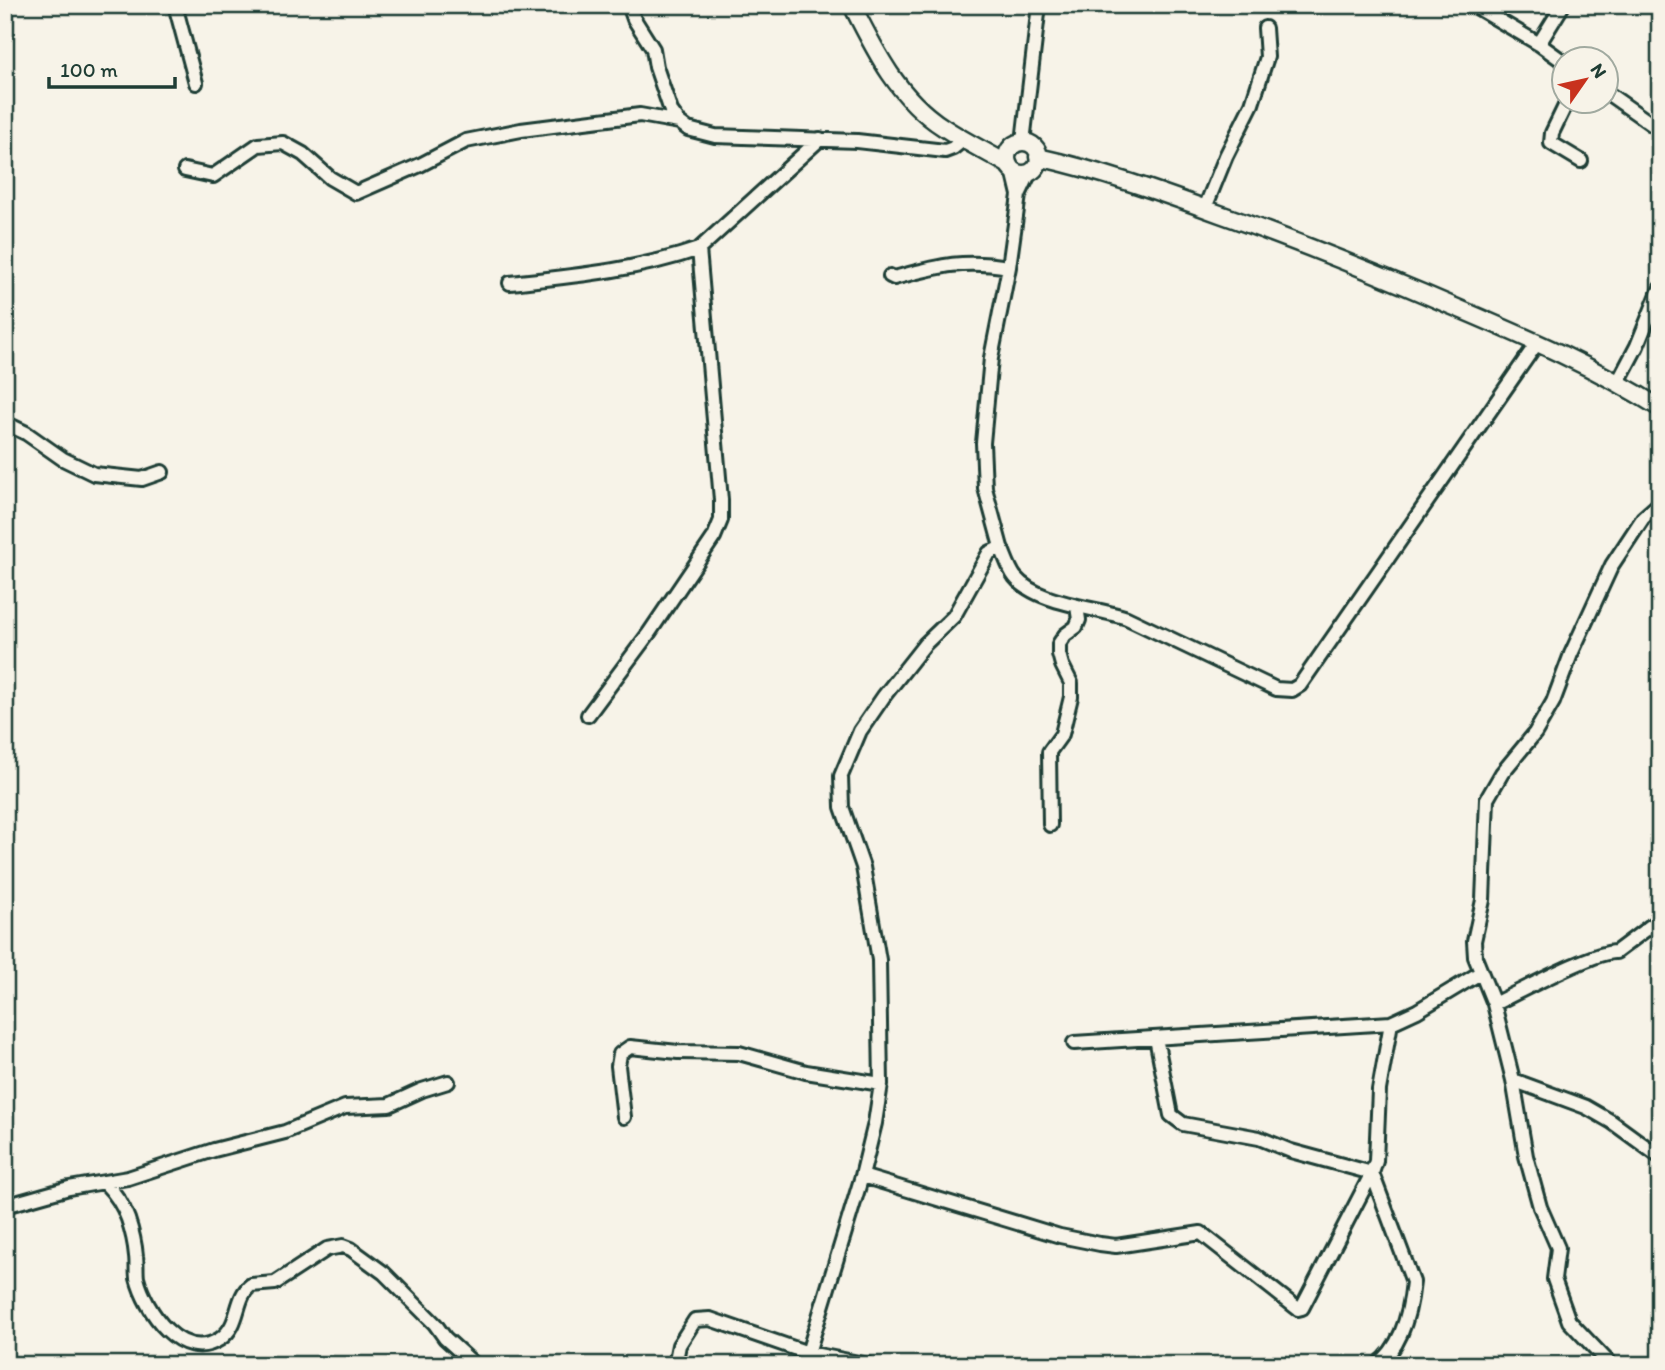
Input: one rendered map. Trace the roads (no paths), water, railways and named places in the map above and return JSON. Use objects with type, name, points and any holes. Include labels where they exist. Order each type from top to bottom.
[{"type":"main road","points":[[852,5],[875,52],[894,81],[924,112],[942,126],[1021,173],[1030,172],[1036,166],[1038,157],[1035,148],[967,140]]},
{"type":"main road","points":[[1011,168],[1008,153],[1018,144]]},
{"type":"main road","points":[[1038,157],[1089,168],[1367,269],[1537,343],[1618,382],[1660,408]]},
{"type":"street","points":[[175,5],[196,83]]},
{"type":"street","points":[[629,5],[634,19],[653,49],[668,102],[679,122],[688,130],[715,136],[857,141],[945,151],[967,140]]},
{"type":"street","points":[[1018,144],[1039,5]]},
{"type":"street","points":[[1473,5],[1550,52]]},
{"type":"street","points":[[1539,44],[1563,5]]},
{"type":"street","points":[[1205,208],[1226,156],[1252,104],[1267,57],[1265,28]]},
{"type":"street","points":[[1620,102],[1660,130]]},
{"type":"street","points":[[185,170],[213,176],[258,145],[283,144],[303,154],[330,178],[356,193],[466,141],[521,130],[640,115],[679,122]]},
{"type":"street","points":[[1560,116],[1552,132],[1551,143],[1581,161]]},
{"type":"street","points":[[510,283],[612,271],[674,258],[699,249],[820,139]]},
{"type":"street","points":[[1011,168],[1018,195]]},
{"type":"street","points":[[1030,172],[1018,195],[1009,267],[991,358],[983,443],[985,488],[1001,547],[1014,576],[1033,591],[1077,606],[1127,618],[1276,689],[1292,690],[1300,685],[1537,343]]},
{"type":"street","points":[[587,715],[649,634],[701,558],[721,520],[699,249]]},
{"type":"street","points":[[890,276],[894,278],[947,264],[979,262],[1009,267]]},
{"type":"street","points":[[1618,382],[1637,346],[1660,289]]},
{"type":"street","points":[[5,423],[26,433],[63,459],[94,474],[142,479],[162,472]]},
{"type":"street","points":[[1611,1365],[1569,1321],[1554,1279],[1558,1248],[1540,1207],[1526,1156],[1513,1080],[1494,1004],[1475,957],[1474,941],[1483,900],[1486,799],[1502,773],[1535,733],[1553,702],[1571,654],[1612,565],[1643,518],[1660,503]]},
{"type":"street","points":[[807,1359],[862,1176],[881,1084],[879,960],[863,867],[842,807],[841,776],[860,731],[884,696],[925,645],[954,616],[989,553],[1001,547]]},
{"type":"street","points":[[1050,825],[1049,752],[1062,734],[1071,697],[1071,682],[1062,665],[1059,643],[1076,627],[1079,620],[1077,606]]},
{"type":"street","points":[[1494,1004],[1589,959],[1609,951],[1616,952],[1660,919]]},
{"type":"street","points":[[1074,1043],[1391,1023],[1417,1011],[1480,973]]},
{"type":"street","points":[[862,1176],[1060,1236],[1100,1244],[1124,1245],[1201,1233],[1298,1309],[1302,1308],[1376,1161],[1379,1090],[1391,1023]]},
{"type":"street","points":[[1156,1038],[1171,1115],[1183,1124],[1259,1138],[1291,1151],[1372,1173]]},
{"type":"street","points":[[625,1117],[618,1066],[620,1054],[630,1046],[678,1052],[739,1053],[806,1072],[881,1084]]},
{"type":"street","points":[[1513,1080],[1586,1107],[1612,1122],[1660,1157]]},
{"type":"street","points":[[5,1206],[69,1188],[139,1175],[214,1150],[285,1132],[345,1107],[389,1105],[448,1082]]},
{"type":"street","points":[[1372,1173],[1413,1282],[1411,1299],[1397,1345],[1392,1353],[1377,1365]]},
{"type":"street","points":[[105,1183],[117,1195],[127,1216],[142,1292],[165,1328],[179,1341],[205,1343],[222,1338],[238,1312],[242,1294],[251,1284],[275,1283],[327,1249],[343,1246],[383,1273],[435,1324],[444,1338],[475,1365]]},
{"type":"street","points":[[675,1365],[679,1345],[695,1320],[710,1319],[807,1359],[869,1365]]}]
